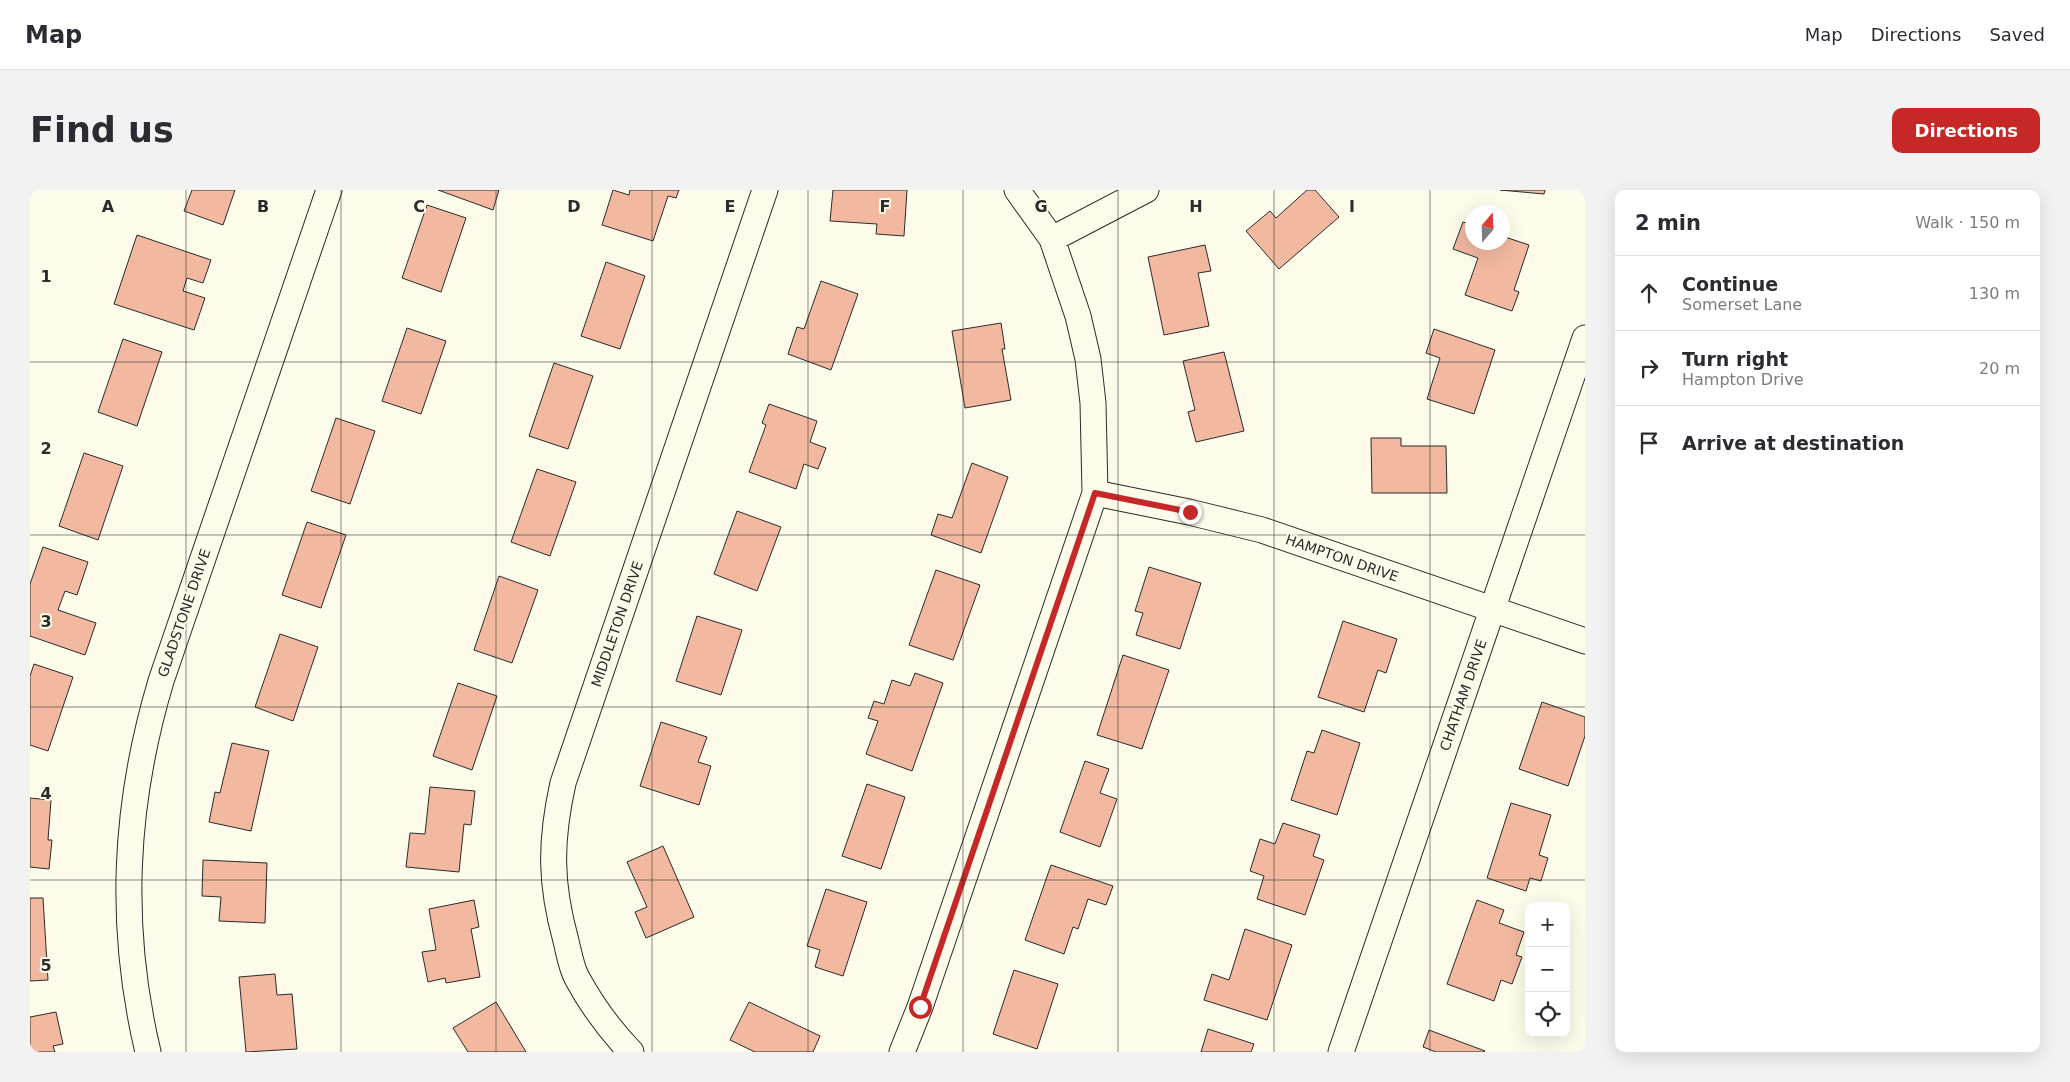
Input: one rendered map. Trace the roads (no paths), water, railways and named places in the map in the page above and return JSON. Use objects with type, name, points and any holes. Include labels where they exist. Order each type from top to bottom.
[{"type":"street","name":"GLADSTONE DRIVE","points":[[148,1052],[140,1020],[132,964],[129,925],[129,859],[132,820],[140,765],[161,682],[329,190]]},
{"type":"street","name":"MIDDLETON DRIVE","points":[[631,1052],[610,1027],[576,976],[557,908],[552,864],[555,819],[566,773],[765,190]]},
{"type":"street","points":[[902,1052],[923,998],[1095,493],[1093,403],[1088,359],[1078,316],[1052,239],[1017,190]]},
{"type":"street","points":[[1052,239],[1146,190]]},
{"type":"street","name":"CHATHAM DRIVE","points":[[1341,1052],[1585,338]]},
{"type":"street","name":"HAMPTON DRIVE","points":[[1095,493],[1190,512],[1262,530],[1585,640]]}]
